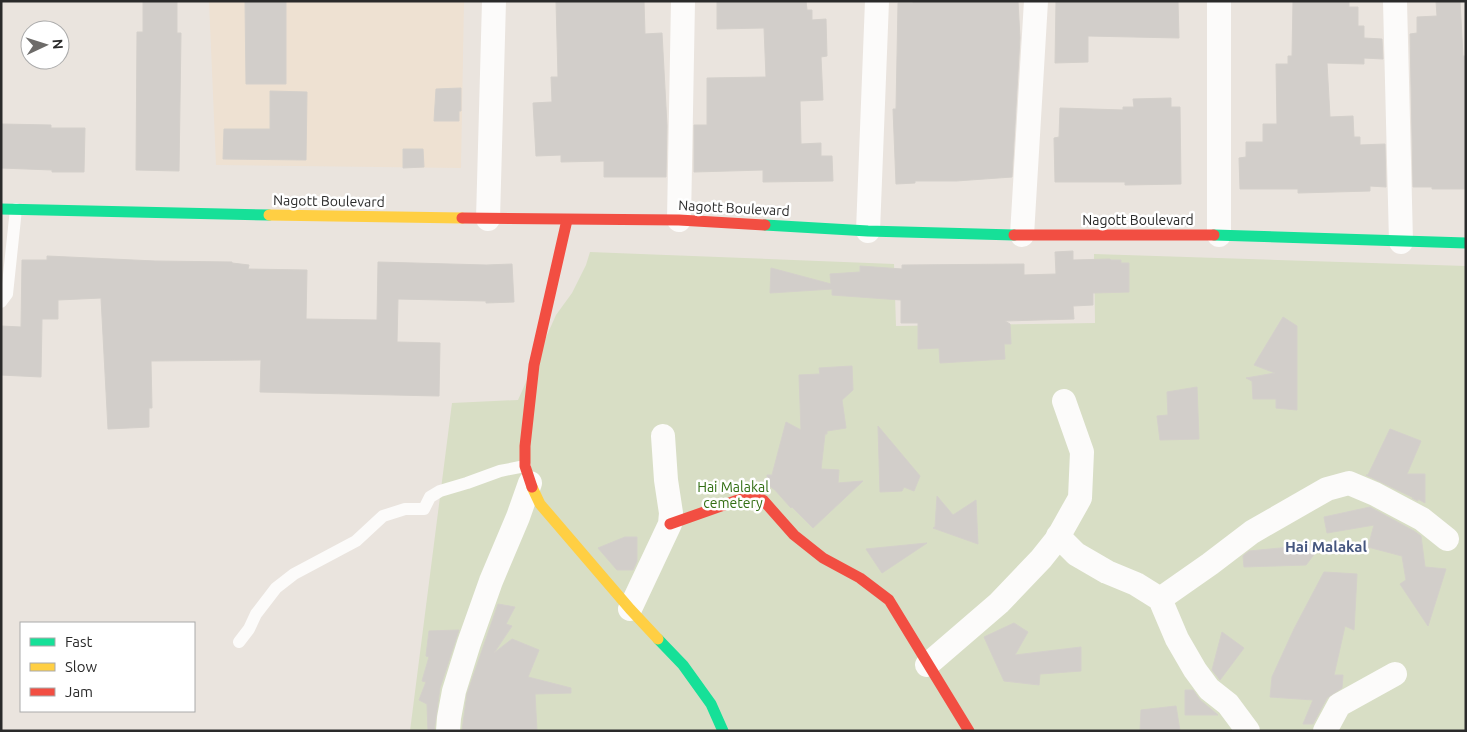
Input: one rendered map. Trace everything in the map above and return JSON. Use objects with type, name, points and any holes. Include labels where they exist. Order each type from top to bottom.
[{"type":"street","points":[[488,219],[494,1]]},
{"type":"street","points":[[679,220],[682,1]]},
{"type":"street","points":[[868,231],[877,1]]},
{"type":"street","points":[[1022,235],[1036,1]]},
{"type":"street","points":[[1219,1],[1219,235]]},
{"type":"street","points":[[1395,1],[1402,242]]},
{"type":"street","name":"Nagott Boulevard","points":[[1,209],[488,219],[679,220],[868,231],[1022,235],[1219,235],[1466,244]]},
{"type":"street","points":[[448,731],[454,691],[469,643],[491,580],[518,517],[527,474],[525,446],[534,365],[567,220]]},
{"type":"street","points":[[927,665],[999,603],[1042,559],[1080,498],[1082,452],[1064,401]]},
{"type":"street","points":[[630,609],[670,524],[671,514],[666,480],[663,436]]},
{"type":"street","points":[[527,474],[540,504],[630,609],[683,665],[711,704],[723,731]]},
{"type":"street","points":[[1160,599],[1252,532],[1327,490],[1348,483],[1376,494],[1422,519],[1447,539]]},
{"type":"street","points":[[670,524],[741,499],[752,497],[763,500],[794,535],[822,558],[860,578],[889,600],[969,731]]},
{"type":"street","points":[[1058,536],[1076,554],[1107,572],[1136,584],[1160,599],[1177,639],[1195,670],[1209,689],[1228,704],[1248,731]]},
{"type":"street","points":[[1325,731],[1339,705],[1395,674]]},
{"type":"lane","points":[[1,302],[6,294],[16,209]]},
{"type":"lane","points":[[238,642],[249,629],[256,614],[276,588],[294,574],[356,541],[383,516],[405,509],[424,509],[430,496],[440,491],[500,471],[527,474]]},
{"type":"shaded area","points":[[209,1],[464,1],[461,168],[216,165]]},
{"type":"green space","name":"Hai Malakal cemetery","points":[[590,252],[894,264],[896,326],[1095,323],[1094,254],[1466,266],[1466,731],[410,731],[452,403],[518,400],[556,315],[572,293],[586,265]]},
{"type":"building","points":[[143,1],[177,1],[177,33],[181,33],[179,171],[136,170],[137,32],[143,32]]},
{"type":"building","points":[[245,1],[286,1],[286,84],[246,84]]},
{"type":"building","points":[[556,1],[644,1],[645,34],[662,33],[667,126],[666,177],[604,177],[604,161],[561,162],[561,155],[536,156],[533,103],[552,102],[551,77],[558,77]]},
{"type":"building","points":[[717,1],[806,1],[807,10],[812,10],[812,20],[826,19],[827,56],[821,57],[823,100],[800,101],[801,144],[821,143],[821,156],[832,156],[833,181],[763,182],[763,170],[694,172],[694,125],[707,125],[707,78],[766,77],[764,28],[717,29]]},
{"type":"building","points":[[913,1],[1018,1],[1020,38],[1012,177],[956,181],[915,181],[915,183],[896,184],[893,109],[896,109],[898,3],[913,3]]},
{"type":"building","points":[[1056,1],[1178,1],[1179,38],[1088,36],[1088,62],[1055,63]]},
{"type":"building","points":[[1293,1],[1349,1],[1349,7],[1358,7],[1358,26],[1364,26],[1364,38],[1382,39],[1383,59],[1364,58],[1364,64],[1327,63],[1330,117],[1353,116],[1354,137],[1360,137],[1360,145],[1385,144],[1386,187],[1370,186],[1370,191],[1298,193],[1298,189],[1240,189],[1239,158],[1246,157],[1246,142],[1263,142],[1263,124],[1277,124],[1276,64],[1288,64],[1288,56],[1292,56]]},
{"type":"building","points":[[1436,1],[1460,1],[1463,56],[1466,56],[1466,189],[1413,187],[1410,34],[1417,33],[1417,17],[1437,16]]},
{"type":"building","points":[[461,88],[459,121],[434,121],[436,89]]},
{"type":"building","points":[[270,91],[307,92],[306,160],[223,159],[224,129],[270,129]]},
{"type":"building","points":[[1171,98],[1171,107],[1180,107],[1181,184],[1125,185],[1125,182],[1055,182],[1054,138],[1059,137],[1060,108],[1123,110],[1123,107],[1134,107],[1133,99]]},
{"type":"building","points":[[1,124],[51,125],[51,128],[85,128],[84,172],[52,172],[52,170],[1,168]]},
{"type":"building","points":[[403,149],[423,149],[424,167],[403,168]]},
{"type":"building","points":[[1073,251],[1073,260],[1110,259],[1121,260],[1121,263],[1129,263],[1129,292],[1093,293],[1093,305],[1073,306],[1074,319],[1005,321],[1010,324],[1011,344],[1004,344],[1005,359],[940,363],[939,348],[918,349],[918,323],[901,323],[901,300],[832,295],[832,289],[770,293],[771,268],[831,284],[830,274],[860,272],[860,266],[902,269],[902,265],[1024,264],[1024,275],[1056,274],[1055,252]]},
{"type":"building","points":[[47,256],[232,262],[249,265],[248,269],[307,270],[306,319],[377,320],[378,262],[512,264],[514,302],[486,303],[486,301],[398,299],[397,342],[440,343],[439,396],[260,392],[261,360],[151,361],[152,408],[149,408],[149,427],[108,429],[101,298],[58,300],[58,319],[42,319],[41,377],[1,375],[1,326],[21,327],[22,260],[47,260]]},
{"type":"building","points":[[1283,317],[1297,326],[1297,410],[1276,408],[1276,399],[1253,399],[1252,381],[1246,378],[1275,373],[1254,365]]},
{"type":"building","points":[[852,366],[853,390],[842,400],[846,428],[827,431],[827,434],[825,434],[821,469],[839,470],[838,483],[863,481],[813,528],[768,485],[767,475],[772,475],[786,422],[801,430],[799,375],[820,374],[819,368]]},
{"type":"building","points":[[1197,387],[1199,439],[1160,440],[1157,416],[1168,415],[1167,392]]},
{"type":"building","points":[[878,426],[920,476],[914,491],[904,487],[902,491],[880,492]]},
{"type":"building","points":[[1390,429],[1421,441],[1407,474],[1425,474],[1425,503],[1366,475],[1368,475]]},
{"type":"building","points":[[937,496],[953,515],[976,500],[978,544],[933,528],[935,527]]},
{"type":"building","points":[[1370,507],[1421,536],[1425,567],[1446,569],[1428,626],[1400,584],[1406,580],[1402,556],[1368,547],[1374,525],[1327,533],[1324,517]]},
{"type":"building","points":[[625,537],[637,537],[637,561],[633,570],[617,570],[598,548]]},
{"type":"building","points":[[927,543],[882,573],[866,549]]},
{"type":"building","points":[[1322,544],[1306,565],[1244,567],[1243,556],[1249,551]]},
{"type":"building","points":[[1324,572],[1357,574],[1354,630],[1345,626],[1334,675],[1343,675],[1342,688],[1327,698],[1313,724],[1303,724],[1313,700],[1270,697],[1272,677],[1294,629]]},
{"type":"building","points":[[498,604],[515,607],[506,624],[512,626],[494,653],[512,639],[539,650],[528,677],[571,688],[571,693],[535,694],[537,731],[462,731],[467,694]]},
{"type":"building","points":[[1014,623],[1028,632],[1015,655],[1081,647],[1081,671],[1040,674],[1039,685],[1004,681],[984,637]]},
{"type":"building","points":[[459,630],[440,688],[434,731],[428,731],[427,704],[419,700],[426,682],[422,681],[429,657],[426,656],[429,631]]},
{"type":"building","points":[[1222,632],[1244,648],[1220,680],[1212,670]]},
{"type":"building","points":[[1185,690],[1193,690],[1200,700],[1218,715],[1185,715]]},
{"type":"building","points":[[1176,706],[1180,731],[1140,731],[1141,710]]},
{"type":"traffic: fast","points":[[1,209],[269,215]]},
{"type":"traffic: fast","points":[[765,225],[868,231],[1014,235]]},
{"type":"traffic: fast","points":[[1214,235],[1466,243]]},
{"type":"traffic: fast","points":[[658,639],[683,665],[711,704],[723,731]]},
{"type":"traffic: slow","points":[[269,215],[462,218]]},
{"type":"traffic: slow","points":[[532,487],[540,504],[658,639]]},
{"type":"traffic: jam","points":[[462,218],[679,220],[765,225]]},
{"type":"traffic: jam","points":[[532,487],[525,466],[525,446],[534,365],[567,220]]},
{"type":"traffic: jam","points":[[1014,235],[1214,235]]},
{"type":"traffic: jam","points":[[670,524],[741,499],[752,497],[763,500],[794,535],[823,558],[860,578],[889,600],[969,731]]},
{"type":"district","name":"Hai Malakal","points":[[1326,546]]}]
